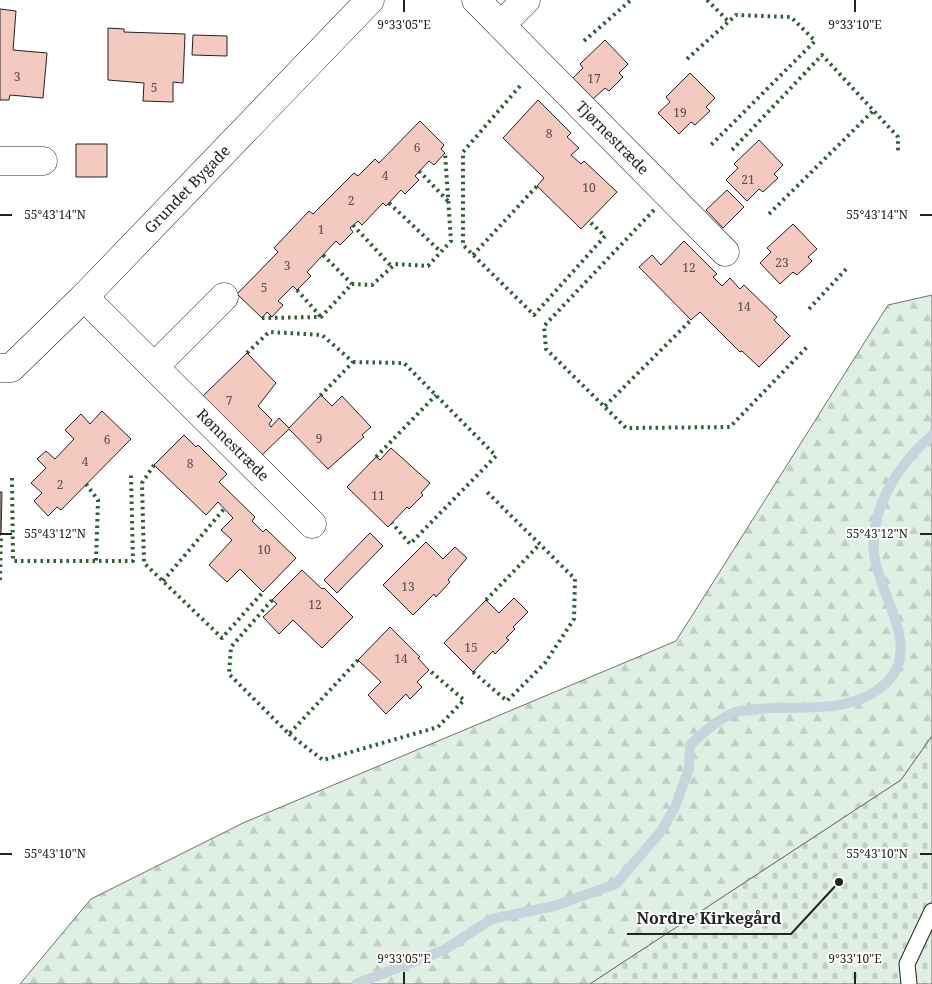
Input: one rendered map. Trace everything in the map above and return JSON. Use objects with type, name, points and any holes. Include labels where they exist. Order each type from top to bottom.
[{"type":"street","name":"Grundet Bygade","points":[[0,368],[11,368],[84,297],[370,0]]},
{"type":"street","name":"Tjørnestræde","points":[[476,0],[725,252]]},
{"type":"street","points":[[501,25],[526,0]]},
{"type":"street","points":[[0,161],[43,162]]},
{"type":"street","name":"Rønnestræde","points":[[84,297],[312,524]]},
{"type":"street","points":[[155,366],[224,297]]},
{"type":"lane","points":[[909,984],[907,964],[932,911]]},
{"type":"green space","points":[[932,295],[932,736],[901,780],[590,984],[20,984],[91,899],[243,823],[676,641],[888,305]]},
{"type":"green space","points":[[932,736],[932,984],[590,984],[901,780]]},
{"type":"building","points":[[0,9],[16,11],[13,50],[47,53],[43,98],[10,95],[9,100],[0,100]]},
{"type":"building","points":[[108,28],[124,29],[124,32],[185,34],[183,83],[173,82],[173,102],[143,101],[144,83],[108,80]]},
{"type":"building","points":[[193,35],[227,36],[227,56],[192,55]]},
{"type":"building","points":[[605,40],[628,64],[619,73],[623,77],[609,91],[605,88],[593,99],[573,78],[583,68],[580,64]]},
{"type":"building","points":[[690,73],[715,98],[706,107],[710,111],[695,125],[691,122],[679,134],[658,113],[670,102],[666,97]]},
{"type":"building","points":[[538,100],[571,133],[567,137],[579,148],[571,155],[581,164],[584,161],[617,192],[581,229],[537,186],[544,178],[503,138]]},
{"type":"building","points":[[420,121],[444,145],[441,149],[445,153],[434,165],[429,161],[415,176],[419,180],[405,194],[401,190],[386,206],[383,203],[362,225],[358,221],[350,228],[353,232],[340,245],[336,241],[307,272],[311,276],[297,290],[293,286],[278,301],[283,305],[272,317],[267,312],[262,318],[237,294],[278,252],[274,248],[309,211],[313,214],[354,173],[358,176],[375,159],[379,163]]},
{"type":"building","points":[[759,140],[783,165],[774,174],[778,178],[763,192],[759,189],[747,201],[726,180],[738,168],[734,164]]},
{"type":"building","points":[[76,144],[107,144],[107,177],[76,177]]},
{"type":"building","points":[[727,190],[744,207],[723,228],[706,210]]},
{"type":"building","points":[[793,224],[817,249],[808,257],[812,261],[797,275],[793,272],[780,284],[760,263],[771,252],[767,248]]},
{"type":"building","points":[[684,241],[717,274],[713,277],[722,286],[730,278],[740,289],[744,285],[777,317],[774,320],[790,336],[759,367],[742,351],[740,352],[700,312],[691,320],[639,267],[652,255],[661,265]]},
{"type":"building","points":[[247,353],[276,383],[258,406],[272,420],[269,424],[271,427],[279,418],[289,428],[321,395],[332,406],[342,396],[371,427],[362,435],[364,437],[328,469],[289,429],[262,455],[203,396]]},
{"type":"building","points":[[102,411],[131,439],[61,510],[57,507],[48,516],[34,501],[42,493],[31,483],[46,468],[37,459],[46,451],[55,459],[74,439],[65,430],[81,414],[90,424]]},
{"type":"building","points":[[184,435],[196,447],[198,445],[227,474],[219,482],[255,517],[252,521],[263,532],[266,529],[296,558],[263,592],[240,569],[227,582],[209,565],[232,540],[221,530],[233,518],[218,502],[206,515],[154,465]]},
{"type":"building","points":[[391,448],[430,483],[421,493],[423,495],[409,509],[407,507],[388,527],[347,487],[376,457],[380,460]]},
{"type":"building","points":[[0,492],[2,492],[1,535],[0,535]]},
{"type":"building","points":[[370,533],[383,546],[337,593],[324,580]]},
{"type":"building","points":[[426,542],[443,559],[455,547],[467,558],[448,580],[450,582],[436,597],[434,594],[413,615],[383,585]]},
{"type":"building","points":[[302,570],[322,589],[324,588],[353,617],[322,648],[293,620],[279,634],[263,617],[277,604],[272,600]]},
{"type":"building","points":[[514,598],[528,612],[513,627],[515,629],[506,638],[509,640],[495,654],[493,651],[473,672],[444,643],[486,600],[499,613]]},
{"type":"building","points":[[390,627],[420,657],[418,658],[429,670],[417,682],[422,687],[410,699],[406,694],[386,714],[368,695],[381,682],[358,660]]},
{"type":"waterway","points":[[356,984],[444,950],[492,919],[554,906],[616,884],[662,830],[675,807],[689,769],[690,745],[723,718],[745,710],[811,708],[845,704],[861,699],[889,680],[898,666],[901,651],[895,618],[877,569],[874,554],[874,537],[877,520],[889,488],[908,460],[932,435]]},
{"type":"hedge","points":[[584,41],[631,0]]},
{"type":"hedge","points":[[707,0],[729,22]]},
{"type":"hedge","points":[[687,59],[736,15],[791,17],[815,41],[710,146]]},
{"type":"hedge","points":[[732,150],[822,55],[898,137],[898,151]]},
{"type":"hedge","points":[[520,86],[463,152],[463,245],[534,315],[605,236],[589,221]]},
{"type":"hedge","points":[[769,214],[874,110]]},
{"type":"hedge","points":[[262,318],[321,317],[352,284],[372,285],[395,264],[428,266],[451,241],[445,153]]},
{"type":"hedge","points":[[419,171],[449,202]]},
{"type":"hedge","points":[[473,255],[537,186]]},
{"type":"hedge","points":[[389,203],[441,252]]},
{"type":"hedge","points":[[654,210],[544,326],[546,349],[626,428],[730,427],[807,347]]},
{"type":"hedge","points":[[353,225],[392,267]]},
{"type":"hedge","points":[[323,255],[352,284]]},
{"type":"hedge","points":[[809,309],[847,268]]},
{"type":"hedge","points":[[297,290],[321,317]]},
{"type":"hedge","points":[[605,406],[691,320]]},
{"type":"hedge","points":[[247,353],[269,332],[322,335],[353,362],[319,397]]},
{"type":"hedge","points":[[353,362],[404,363],[496,456],[410,544],[392,523]]},
{"type":"hedge","points":[[376,457],[436,395]]},
{"type":"hedge","points":[[154,465],[142,483],[144,563],[222,638],[263,592]]},
{"type":"hedge","points":[[12,478],[13,561],[133,561],[131,475]]},
{"type":"hedge","points":[[86,484],[98,500],[96,561]]},
{"type":"hedge","points":[[473,672],[507,701],[545,663],[574,619],[575,579],[485,490]]},
{"type":"hedge","points":[[163,581],[224,509]]},
{"type":"hedge","points":[[0,580],[1,535]]},
{"type":"hedge","points":[[486,600],[540,544]]},
{"type":"hedge","points":[[272,600],[231,647],[229,674],[289,734],[358,660]]},
{"type":"hedge","points":[[289,734],[323,760],[438,727],[464,700],[429,670]]},
{"type":"place","name":"Nordre Kirkegård","points":[[839,882]]}]
